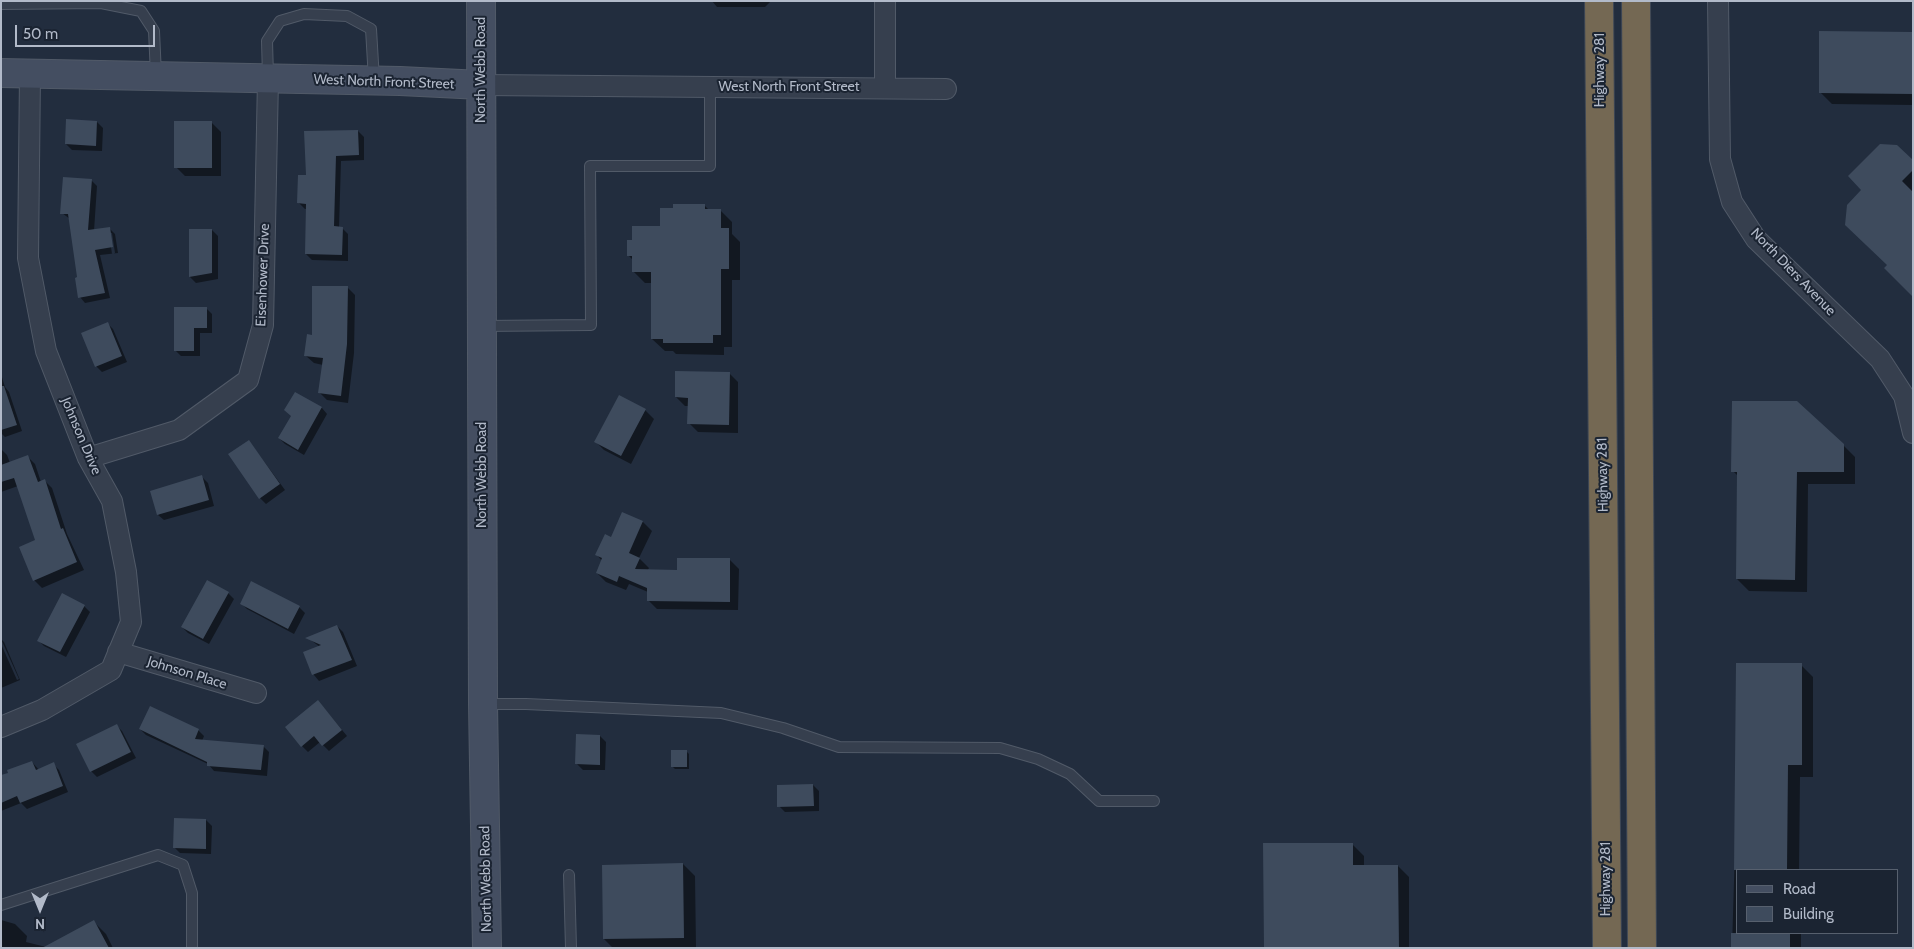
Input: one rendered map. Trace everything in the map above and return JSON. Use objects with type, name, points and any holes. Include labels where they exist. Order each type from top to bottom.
[{"type":"highway","name":"Highway 281","points":[[1600,1],[1607,948]]},
{"type":"highway","points":[[1636,1],[1642,948]]},
{"type":"main road","name":"North Webb Road","points":[[481,1],[483,704],[487,948]]},
{"type":"main road","name":"West North Front Street","points":[[1,74],[156,76],[481,85]]},
{"type":"street","points":[[885,1],[885,88]]},
{"type":"street","name":"North Diers Avenue","points":[[1718,1],[1720,159],[1732,202],[1756,238],[1880,359],[1909,400],[1913,433]]},
{"type":"street","name":"Johnson Drive","points":[[1,727],[42,710],[111,670],[131,622],[126,572],[112,501],[88,458],[46,351],[28,258],[30,74]]},
{"type":"street","name":"Eisenhower Drive","points":[[88,458],[179,430],[248,380],[263,324],[268,79]]},
{"type":"street","name":"West North Front Street","points":[[481,85],[946,88]]},
{"type":"street","name":"Johnson Place","points":[[118,652],[256,694]]},
{"type":"lane","points":[[1,4],[100,3],[141,11],[154,31],[156,76]]},
{"type":"lane","points":[[268,79],[267,41],[280,21],[304,14],[347,16],[371,29],[374,81]]},
{"type":"lane","points":[[482,326],[591,325],[590,166],[710,166],[710,87]]},
{"type":"lane","points":[[483,704],[526,704],[721,713],[783,728],[839,747],[1000,748],[1038,759],[1070,774],[1099,801],[1154,801]]},
{"type":"lane","points":[[1,905],[158,855],[183,865],[192,892],[192,948]]},
{"type":"lane","points":[[568,875],[571,948]]},
{"type":"building","points":[[1819,31],[1913,32],[1913,94],[1819,93]]},
{"type":"building","points":[[66,119],[97,121],[96,146],[65,144]]},
{"type":"building","points":[[174,121],[212,121],[212,168],[174,168]]},
{"type":"building","points":[[358,130],[359,155],[336,156],[334,226],[343,227],[342,255],[305,254],[306,204],[297,203],[298,175],[306,175],[304,131]]},
{"type":"building","points":[[1880,144],[1897,145],[1913,160],[1913,170],[1902,181],[1913,192],[1913,297],[1884,268],[1887,265],[1845,225],[1847,205],[1861,190],[1848,176]]},
{"type":"building","points":[[63,177],[92,179],[88,230],[110,227],[113,247],[95,250],[105,293],[78,298],[68,214],[60,214]]},
{"type":"building","points":[[673,204],[705,204],[705,209],[721,209],[721,228],[729,228],[729,269],[721,269],[721,335],[713,335],[713,343],[663,343],[663,339],[651,339],[651,272],[632,272],[632,256],[627,256],[627,240],[632,240],[632,226],[660,226],[660,208],[673,208]]},
{"type":"building","points":[[189,229],[212,229],[212,273],[189,277]]},
{"type":"building","points":[[312,286],[348,286],[347,344],[341,396],[318,393],[323,358],[304,356],[307,334],[312,335]]},
{"type":"building","points":[[174,307],[207,307],[207,328],[194,328],[194,351],[174,351]]},
{"type":"building","points":[[108,322],[122,356],[95,367],[81,333]]},
{"type":"building","points":[[675,371],[730,372],[729,425],[687,424],[688,398],[675,397]]},
{"type":"building","points":[[1,386],[4,386],[17,425],[1,430]]},
{"type":"building","points":[[295,392],[322,407],[298,450],[278,438],[291,416],[284,410]]},
{"type":"building","points":[[619,395],[646,409],[621,456],[594,442]]},
{"type":"building","points":[[1732,401],[1797,401],[1844,444],[1844,472],[1797,472],[1795,580],[1736,579],[1737,472],[1731,472]]},
{"type":"building","points":[[249,440],[280,484],[259,499],[228,454]]},
{"type":"building","points":[[28,455],[38,482],[45,479],[61,529],[63,528],[77,562],[33,581],[19,547],[35,540],[14,478],[1,482],[1,465]]},
{"type":"building","points":[[202,475],[209,500],[157,515],[150,491]]},
{"type":"building","points":[[622,512],[643,521],[629,553],[640,558],[635,569],[677,570],[677,558],[730,558],[730,602],[647,601],[647,588],[619,576],[617,582],[596,573],[602,558],[595,555],[605,534],[611,537]]},
{"type":"building","points":[[207,580],[229,592],[203,639],[181,627]]},
{"type":"building","points":[[251,581],[300,606],[288,629],[240,604]]},
{"type":"building","points":[[62,593],[85,605],[60,652],[37,641]]},
{"type":"building","points":[[337,625],[352,660],[312,675],[303,652],[321,645],[305,638]]},
{"type":"building","points":[[1736,663],[1802,663],[1802,765],[1788,765],[1787,869],[1734,870]]},
{"type":"building","points":[[318,700],[342,730],[322,746],[314,736],[301,747],[285,727]]},
{"type":"building","points":[[150,706],[199,729],[195,739],[264,745],[261,770],[207,766],[207,762],[139,729]]},
{"type":"building","points":[[117,724],[131,752],[90,772],[76,744]]},
{"type":"building","points":[[576,734],[600,735],[600,765],[575,764]]},
{"type":"building","points":[[671,750],[687,750],[687,767],[671,767]]},
{"type":"building","points":[[32,761],[36,770],[54,762],[63,786],[20,803],[17,796],[1,803],[1,775],[8,773],[7,770]]},
{"type":"building","points":[[813,784],[814,806],[777,807],[777,785]]},
{"type":"building","points":[[174,818],[206,819],[206,849],[173,848]]},
{"type":"building","points":[[1263,843],[1353,843],[1353,865],[1398,865],[1399,948],[1264,948]]},
{"type":"building","points":[[683,863],[684,938],[603,939],[602,865]]},
{"type":"building","points":[[94,920],[109,948],[42,948]]},
{"type":"building","points":[[1731,933],[1790,934],[1790,948],[1731,948]]}]
